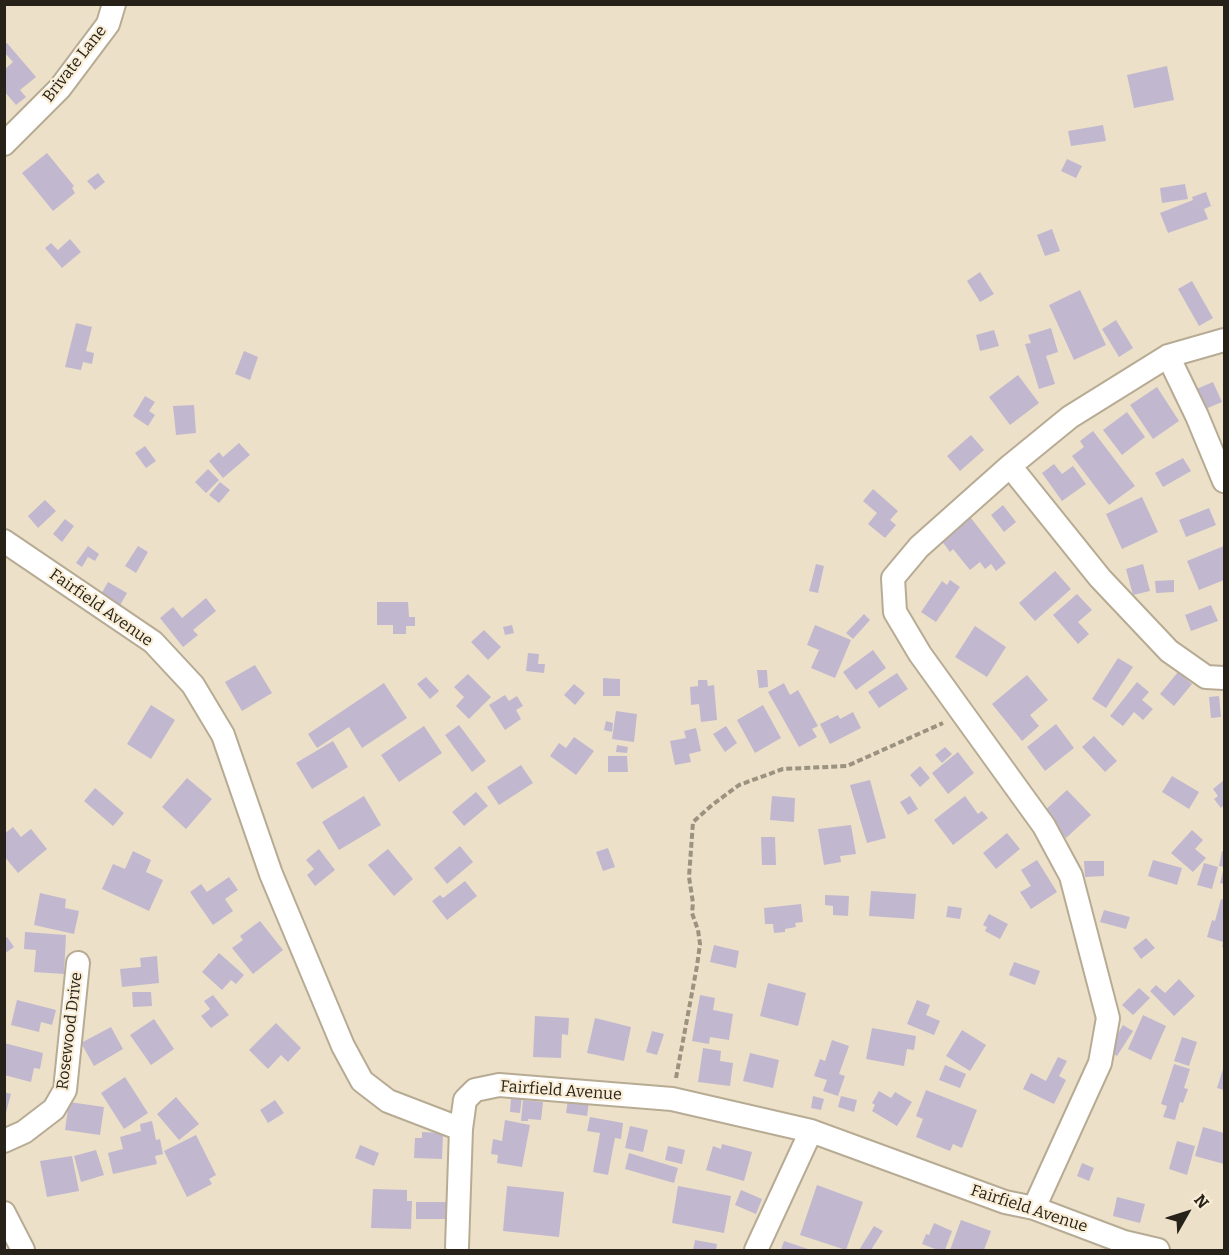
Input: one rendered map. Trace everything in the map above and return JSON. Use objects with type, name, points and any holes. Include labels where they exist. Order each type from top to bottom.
[{"type":"street","name":"Brivate Lane","points":[[4,144],[60,88],[108,24],[114,4]]},
{"type":"street","points":[[1034,1208],[1100,1063],[1108,1018],[1071,876],[1044,826],[920,654],[895,612],[893,578],[919,547],[1010,466],[1070,417],[1168,356],[1224,340]]},
{"type":"street","points":[[1168,356],[1197,416],[1224,481]]},
{"type":"street","points":[[1010,466],[1100,578],[1169,651],[1206,677],[1224,678]]},
{"type":"street","name":"Fairfield Avenue","points":[[4,541],[153,642],[193,685],[223,735],[271,874],[344,1046],[362,1081],[388,1101],[461,1129],[465,1100],[475,1090],[499,1085],[672,1100],[811,1131],[1005,1202],[1034,1208],[1120,1246],[1158,1251]]},
{"type":"street","name":"Rosewood Drive","points":[[4,1141],[24,1132],[54,1109],[66,1090],[78,963]]},
{"type":"street","points":[[457,1247],[461,1129]]},
{"type":"street","points":[[756,1251],[811,1131]]},
{"type":"street","points":[[4,1213],[23,1251]]},
{"type":"path","points":[[672,1100],[700,944],[692,913],[693,903],[689,877],[693,822],[739,785],[783,769],[847,766],[963,715]]},
{"type":"building","points":[[7,43],[36,77],[20,90],[26,97],[16,105],[4,91],[4,70],[13,62],[4,52],[4,45]]},
{"type":"building","points":[[1167,66],[1174,100],[1134,108],[1127,75]]},
{"type":"building","points":[[1103,125],[1106,141],[1071,146],[1068,131]]},
{"type":"building","points":[[47,153],[74,186],[72,188],[75,193],[53,211],[22,173]]},
{"type":"building","points":[[1067,159],[1082,166],[1076,178],[1061,171]]},
{"type":"building","points":[[98,173],[105,182],[95,190],[87,181]]},
{"type":"building","points":[[1185,184],[1188,199],[1162,203],[1160,188]]},
{"type":"building","points":[[1206,192],[1211,206],[1204,209],[1208,219],[1168,233],[1160,213],[1193,200],[1192,197]]},
{"type":"building","points":[[1052,229],[1060,251],[1045,256],[1037,235]]},
{"type":"building","points":[[70,239],[81,252],[62,268],[45,248],[51,243],[58,250]]},
{"type":"building","points":[[980,272],[994,294],[980,302],[967,281]]},
{"type":"building","points":[[1192,281],[1213,318],[1199,326],[1178,289]]},
{"type":"building","points":[[1080,290],[1106,345],[1074,360],[1049,305]]},
{"type":"building","points":[[1116,320],[1133,348],[1119,357],[1102,329]]},
{"type":"building","points":[[76,323],[92,327],[86,351],[94,353],[92,364],[83,362],[81,370],[65,367]]},
{"type":"building","points":[[1051,328],[1058,352],[1046,356],[1055,384],[1039,389],[1025,344],[1031,343],[1028,335]]},
{"type":"building","points":[[994,330],[999,346],[980,351],[976,335]]},
{"type":"building","points":[[244,351],[258,357],[250,380],[235,374]]},
{"type":"building","points":[[1018,375],[1039,403],[1010,425],[989,397]]},
{"type":"building","points":[[1213,382],[1222,402],[1203,410],[1194,390]]},
{"type":"building","points":[[1157,387],[1179,421],[1153,439],[1130,405]]},
{"type":"building","points":[[145,396],[155,402],[149,411],[155,415],[148,426],[133,416]]},
{"type":"building","points":[[194,405],[196,433],[176,435],[173,406]]},
{"type":"building","points":[[1127,412],[1145,437],[1122,455],[1103,430]]},
{"type":"building","points":[[1093,431],[1135,486],[1109,505],[1072,456],[1084,447],[1080,441]]},
{"type":"building","points":[[971,435],[984,450],[960,471],[947,456]]},
{"type":"building","points":[[239,443],[250,455],[223,478],[209,461],[219,452],[223,457]]},
{"type":"building","points":[[145,446],[156,461],[146,468],[135,453]]},
{"type":"building","points":[[1183,458],[1191,471],[1163,487],[1155,473]]},
{"type":"building","points":[[1054,464],[1062,474],[1073,466],[1086,484],[1062,501],[1042,473]]},
{"type":"building","points":[[208,469],[219,480],[206,493],[195,482]]},
{"type":"building","points":[[220,482],[230,490],[219,503],[209,495]]},
{"type":"building","points":[[873,489],[898,511],[890,520],[896,525],[885,538],[868,524],[877,513],[863,501]]},
{"type":"building","points":[[1142,497],[1158,532],[1122,549],[1106,514]]},
{"type":"building","points":[[45,500],[56,511],[38,528],[28,516]]},
{"type":"building","points":[[1003,505],[1016,522],[1004,532],[991,515]]},
{"type":"building","points":[[1209,508],[1216,525],[1186,537],[1179,520]]},
{"type":"building","points":[[967,513],[1006,563],[996,571],[991,564],[985,569],[980,562],[970,570],[953,549],[950,552],[938,536]]},
{"type":"building","points":[[65,519],[74,526],[62,542],[53,534]]},
{"type":"building","points":[[88,546],[99,554],[95,561],[88,557],[82,567],[76,563]]},
{"type":"building","points":[[138,546],[148,552],[136,573],[125,566]]},
{"type":"building","points":[[1224,546],[1224,580],[1199,590],[1187,561]]},
{"type":"building","points":[[816,564],[824,566],[818,593],[809,591]]},
{"type":"building","points":[[1143,564],[1150,591],[1133,595],[1126,569]]},
{"type":"building","points":[[1055,571],[1071,589],[1035,621],[1019,603]]},
{"type":"building","points":[[950,580],[960,587],[936,622],[921,612],[942,581],[947,585]]},
{"type":"building","points":[[1174,580],[1174,592],[1156,593],[1155,581]]},
{"type":"building","points":[[108,582],[127,593],[118,609],[99,598]]},
{"type":"building","points":[[1077,594],[1092,610],[1078,622],[1089,634],[1078,644],[1053,615]]},
{"type":"building","points":[[206,598],[216,611],[193,630],[198,635],[183,647],[160,618],[173,607],[182,618]]},
{"type":"building","points":[[377,602],[408,602],[409,617],[415,617],[415,626],[406,626],[406,634],[393,634],[393,625],[377,625]]},
{"type":"building","points":[[1211,605],[1218,621],[1191,631],[1185,615]]},
{"type":"building","points":[[864,614],[870,620],[853,639],[846,633]]},
{"type":"building","points":[[512,625],[514,633],[505,635],[503,627]]},
{"type":"building","points":[[815,625],[851,640],[835,678],[811,668],[819,650],[807,645]]},
{"type":"building","points":[[975,626],[1006,647],[987,677],[955,657]]},
{"type":"building","points":[[484,630],[501,647],[488,660],[471,642]]},
{"type":"building","points":[[873,650],[886,668],[856,690],[843,672]]},
{"type":"building","points":[[528,653],[539,654],[538,664],[545,664],[544,673],[526,671]]},
{"type":"building","points":[[1118,658],[1133,667],[1106,708],[1092,699]]},
{"type":"building","points":[[255,665],[272,693],[242,711],[225,682]]},
{"type":"building","points":[[757,670],[767,670],[768,687],[759,688]]},
{"type":"building","points":[[1178,672],[1192,684],[1174,706],[1160,694]]},
{"type":"building","points":[[897,673],[908,689],[879,708],[868,692]]},
{"type":"building","points":[[468,674],[491,697],[469,719],[456,706],[464,697],[454,687]]},
{"type":"building","points":[[1027,675],[1048,700],[1030,715],[1039,726],[1022,741],[992,704]]},
{"type":"building","points":[[426,677],[439,691],[430,699],[417,684]]},
{"type":"building","points":[[603,678],[620,679],[620,696],[603,696]]},
{"type":"building","points":[[698,680],[707,680],[708,686],[714,685],[717,720],[701,722],[699,704],[691,705],[690,687],[698,686]]},
{"type":"building","points":[[1137,682],[1149,692],[1142,700],[1153,709],[1143,720],[1134,712],[1123,726],[1110,716]]},
{"type":"building","points":[[384,683],[407,718],[362,748],[349,727],[317,748],[308,734]]},
{"type":"building","points":[[784,683],[790,695],[798,690],[818,726],[812,729],[817,737],[799,747],[768,692]]},
{"type":"building","points":[[574,684],[585,693],[575,705],[564,695]]},
{"type":"building","points":[[505,695],[509,701],[517,696],[523,706],[516,710],[521,719],[505,730],[489,705]]},
{"type":"building","points":[[1219,696],[1221,717],[1211,718],[1209,697]]},
{"type":"building","points":[[151,705],[175,720],[151,759],[127,744]]},
{"type":"building","points":[[763,705],[781,738],[755,753],[737,720]]},
{"type":"building","points":[[616,711],[637,714],[634,742],[612,739]]},
{"type":"building","points":[[853,712],[861,728],[830,744],[820,724],[838,715],[840,719]]},
{"type":"building","points":[[606,721],[613,723],[612,732],[604,730]]},
{"type":"building","points":[[1056,724],[1074,748],[1045,771],[1027,747]]},
{"type":"building","points":[[459,725],[486,761],[472,772],[445,735]]},
{"type":"building","points":[[424,726],[442,753],[399,782],[381,755]]},
{"type":"building","points":[[726,726],[737,743],[725,752],[713,734]]},
{"type":"building","points":[[696,728],[701,751],[689,754],[691,762],[675,765],[670,741],[686,738],[684,731]]},
{"type":"building","points":[[1094,736],[1117,761],[1105,772],[1082,747]]},
{"type":"building","points":[[574,737],[594,751],[576,775],[550,756],[559,743],[566,748]]},
{"type":"building","points":[[333,741],[348,767],[312,789],[296,763]]},
{"type":"building","points":[[617,745],[628,747],[627,753],[616,752]]},
{"type":"building","points":[[945,747],[952,754],[942,763],[935,755]]},
{"type":"building","points":[[958,752],[974,773],[948,794],[932,773]]},
{"type":"building","points":[[608,756],[627,756],[628,772],[608,772]]},
{"type":"building","points":[[521,765],[533,783],[499,805],[487,787]]},
{"type":"building","points":[[920,766],[930,778],[920,787],[910,775]]},
{"type":"building","points":[[1172,776],[1199,792],[1189,809],[1162,792]]},
{"type":"building","points":[[187,778],[212,799],[186,829],[162,807]]},
{"type":"building","points":[[870,780],[886,838],[867,843],[850,785]]},
{"type":"building","points":[[1224,780],[1224,805],[1221,808],[1214,799],[1218,796],[1213,789]]},
{"type":"building","points":[[95,788],[124,813],[113,826],[84,801]]},
{"type":"building","points":[[1067,790],[1091,815],[1066,838],[1042,813]]},
{"type":"building","points":[[476,792],[488,806],[464,826],[452,812]]},
{"type":"building","points":[[364,796],[381,825],[339,850],[322,822]]},
{"type":"building","points":[[772,796],[795,798],[794,822],[770,820]]},
{"type":"building","points":[[910,796],[918,809],[908,815],[900,802]]},
{"type":"building","points":[[965,796],[978,814],[982,811],[988,818],[953,845],[934,820]]},
{"type":"building","points":[[851,825],[856,854],[840,856],[841,862],[824,865],[818,829]]},
{"type":"building","points":[[13,827],[21,837],[31,829],[47,849],[18,873],[4,856],[4,834]]},
{"type":"building","points":[[1192,830],[1203,840],[1195,849],[1206,858],[1193,872],[1171,853]]},
{"type":"building","points":[[1007,833],[1020,849],[996,869],[983,853]]},
{"type":"building","points":[[761,837],[775,837],[776,865],[762,865]]},
{"type":"building","points":[[460,846],[473,862],[447,884],[434,868]]},
{"type":"building","points":[[608,848],[615,867],[603,871],[596,852]]},
{"type":"building","points":[[319,849],[335,870],[315,886],[307,875],[314,869],[306,860]]},
{"type":"building","points":[[388,849],[413,879],[394,896],[368,865]]},
{"type":"building","points":[[133,851],[151,860],[146,872],[163,880],[149,911],[102,889],[113,864],[125,869]]},
{"type":"building","points":[[1222,851],[1224,852],[1224,867],[1219,866]]},
{"type":"building","points":[[1037,860],[1057,892],[1031,909],[1020,892],[1031,886],[1021,870]]},
{"type":"building","points":[[1153,860],[1182,868],[1177,885],[1148,876]]},
{"type":"building","points":[[1084,861],[1104,861],[1104,876],[1085,877]]},
{"type":"building","points":[[1204,863],[1218,867],[1212,889],[1197,885]]},
{"type":"building","points":[[1224,867],[1224,884],[1220,883]]},
{"type":"building","points":[[229,877],[238,890],[225,899],[233,911],[213,925],[190,892],[201,884],[207,892]]},
{"type":"building","points":[[465,881],[477,896],[447,920],[432,901],[440,895],[443,898]]},
{"type":"building","points":[[871,891],[916,894],[914,919],[869,916]]},
{"type":"building","points":[[40,893],[66,899],[65,908],[79,911],[74,934],[34,925]]},
{"type":"building","points":[[825,895],[849,896],[848,916],[833,915],[833,906],[825,905]]},
{"type":"building","points":[[1221,899],[1224,900],[1224,948],[1222,947],[1223,942],[1207,937],[1212,920],[1215,921]]},
{"type":"building","points":[[801,904],[803,922],[795,923],[796,927],[785,929],[785,932],[774,933],[773,924],[765,924],[764,908]]},
{"type":"building","points":[[948,906],[962,908],[960,919],[946,917]]},
{"type":"building","points":[[1104,910],[1130,917],[1126,929],[1100,922]]},
{"type":"building","points":[[989,914],[1008,924],[1000,939],[985,931],[987,927],[983,925]]},
{"type":"building","points":[[260,921],[283,950],[253,974],[232,948],[243,940],[240,936]]},
{"type":"building","points":[[25,932],[66,935],[64,974],[34,972],[36,950],[24,949]]},
{"type":"building","points":[[7,937],[14,947],[4,954],[4,938]]},
{"type":"building","points":[[1146,938],[1155,948],[1141,959],[1133,948]]},
{"type":"building","points":[[714,945],[739,951],[736,968],[710,962]]},
{"type":"building","points":[[219,953],[244,975],[236,984],[231,980],[222,990],[202,972]]},
{"type":"building","points":[[157,956],[159,983],[122,987],[120,969],[141,967],[140,958]]},
{"type":"building","points":[[1014,962],[1040,971],[1035,985],[1009,975]]},
{"type":"building","points":[[1179,979],[1195,996],[1174,1016],[1150,991],[1156,985],[1165,993]]},
{"type":"building","points":[[768,983],[806,993],[798,1026],[760,1016]]},
{"type":"building","points":[[1139,988],[1150,998],[1133,1015],[1122,1005]]},
{"type":"building","points":[[132,992],[151,992],[152,1006],[133,1007]]},
{"type":"building","points":[[213,995],[229,1015],[211,1028],[201,1016],[210,1009],[204,1001]]},
{"type":"building","points":[[700,995],[715,998],[713,1010],[733,1014],[729,1040],[710,1037],[709,1044],[692,1041]]},
{"type":"building","points":[[17,1000],[56,1010],[52,1025],[41,1022],[39,1032],[11,1025]]},
{"type":"building","points":[[917,1000],[930,1005],[926,1015],[940,1021],[934,1035],[907,1024]]},
{"type":"building","points":[[1143,1015],[1166,1026],[1151,1060],[1128,1049]]},
{"type":"building","points":[[535,1016],[569,1018],[568,1035],[562,1034],[561,1058],[533,1057]]},
{"type":"building","points":[[595,1018],[631,1027],[624,1061],[587,1053]]},
{"type":"building","points":[[154,1019],[174,1049],[151,1065],[130,1035]]},
{"type":"building","points":[[276,1023],[301,1048],[288,1062],[281,1055],[268,1069],[249,1050]]},
{"type":"building","points":[[1123,1025],[1133,1031],[1117,1056],[1108,1050]]},
{"type":"building","points":[[111,1027],[123,1049],[94,1066],[81,1043]]},
{"type":"building","points":[[872,1028],[916,1036],[914,1050],[907,1049],[904,1066],[866,1059]]},
{"type":"building","points":[[962,1030],[986,1045],[970,1071],[946,1056]]},
{"type":"building","points":[[652,1031],[664,1034],[657,1055],[646,1052]]},
{"type":"building","points":[[1182,1037],[1197,1042],[1189,1066],[1174,1061]]},
{"type":"building","points":[[832,1040],[849,1046],[839,1074],[845,1076],[838,1096],[823,1091],[827,1080],[814,1076],[820,1059],[825,1061]]},
{"type":"building","points":[[4,1043],[43,1053],[40,1069],[34,1068],[31,1082],[4,1075]]},
{"type":"building","points":[[703,1048],[721,1051],[720,1061],[733,1063],[730,1086],[698,1082]]},
{"type":"building","points":[[750,1053],[779,1060],[773,1088],[743,1081]]},
{"type":"building","points":[[1058,1057],[1067,1061],[1059,1076],[1066,1080],[1054,1104],[1023,1089],[1031,1073],[1046,1081]]},
{"type":"building","points":[[1174,1064],[1190,1069],[1184,1088],[1188,1089],[1183,1103],[1180,1102],[1175,1120],[1163,1117],[1167,1106],[1161,1104]]},
{"type":"building","points":[[945,1065],[966,1074],[960,1088],[939,1080]]},
{"type":"building","points":[[1224,1069],[1224,1090],[1217,1088]]},
{"type":"building","points":[[125,1077],[148,1113],[124,1129],[101,1093]]},
{"type":"building","points":[[926,1090],[977,1110],[962,1148],[953,1144],[950,1151],[916,1137],[923,1119],[916,1116]]},
{"type":"building","points":[[879,1091],[891,1098],[895,1092],[912,1102],[897,1126],[872,1111],[875,1105],[872,1103]]},
{"type":"building","points":[[4,1092],[11,1094],[5,1116],[4,1116]]},
{"type":"building","points":[[813,1096],[824,1099],[821,1110],[811,1108]]},
{"type":"building","points":[[841,1096],[857,1100],[854,1112],[838,1107]]},
{"type":"building","points":[[176,1097],[199,1124],[179,1140],[157,1114]]},
{"type":"building","points":[[511,1097],[522,1097],[520,1113],[510,1112]]},
{"type":"building","points":[[275,1100],[284,1113],[268,1123],[260,1110]]},
{"type":"building","points":[[523,1100],[543,1102],[541,1120],[521,1121]]},
{"type":"building","points":[[568,1100],[589,1102],[587,1116],[566,1113]]},
{"type":"building","points":[[69,1102],[104,1107],[100,1135],[65,1130]]},
{"type":"building","points":[[590,1117],[623,1123],[621,1139],[615,1138],[608,1175],[593,1172],[600,1133],[587,1131]]},
{"type":"building","points":[[505,1120],[530,1125],[522,1167],[497,1163],[498,1155],[491,1154],[493,1139],[502,1141]]},
{"type":"building","points":[[152,1121],[156,1140],[160,1139],[163,1154],[155,1156],[157,1164],[113,1174],[108,1153],[123,1149],[120,1137],[141,1131],[140,1124]]},
{"type":"building","points":[[630,1126],[648,1130],[643,1152],[625,1148]]},
{"type":"building","points":[[1203,1127],[1224,1133],[1224,1164],[1195,1156]]},
{"type":"building","points":[[422,1132],[443,1133],[442,1159],[414,1158],[415,1138],[422,1138]]},
{"type":"building","points":[[196,1135],[216,1175],[209,1179],[212,1184],[187,1197],[164,1151]]},
{"type":"building","points":[[1177,1141],[1195,1146],[1187,1175],[1169,1169]]},
{"type":"building","points":[[722,1144],[752,1152],[744,1181],[706,1170],[713,1146],[721,1149]]},
{"type":"building","points":[[360,1145],[379,1153],[374,1166],[355,1158]]},
{"type":"building","points":[[668,1146],[685,1150],[682,1164],[665,1160]]},
{"type":"building","points":[[96,1150],[104,1175],[81,1182],[74,1156]]},
{"type":"building","points":[[629,1153],[678,1168],[674,1183],[625,1169]]},
{"type":"building","points":[[72,1156],[79,1191],[47,1197],[40,1161]]},
{"type":"building","points":[[1082,1163],[1094,1168],[1089,1181],[1077,1176]]},
{"type":"building","points":[[817,1185],[863,1202],[846,1250],[800,1235]]},
{"type":"building","points":[[507,1186],[564,1192],[559,1237],[503,1231]]},
{"type":"building","points":[[678,1186],[731,1196],[724,1233],[672,1223]]},
{"type":"building","points":[[373,1189],[407,1190],[407,1201],[412,1201],[411,1229],[371,1228]]},
{"type":"building","points":[[741,1190],[762,1199],[756,1214],[735,1205]]},
{"type":"building","points":[[1117,1197],[1145,1204],[1140,1223],[1113,1216]]},
{"type":"building","points":[[416,1202],[447,1202],[447,1219],[416,1219]]},
{"type":"building","points":[[961,1220],[991,1231],[984,1250],[950,1250]]},
{"type":"building","points":[[934,1223],[952,1231],[945,1250],[922,1244]]},
{"type":"building","points":[[874,1226],[883,1231],[871,1250],[859,1250]]},
{"type":"building","points":[[695,1240],[717,1244],[716,1250],[693,1250]]},
{"type":"building","points":[[784,1241],[811,1250],[781,1250]]}]
